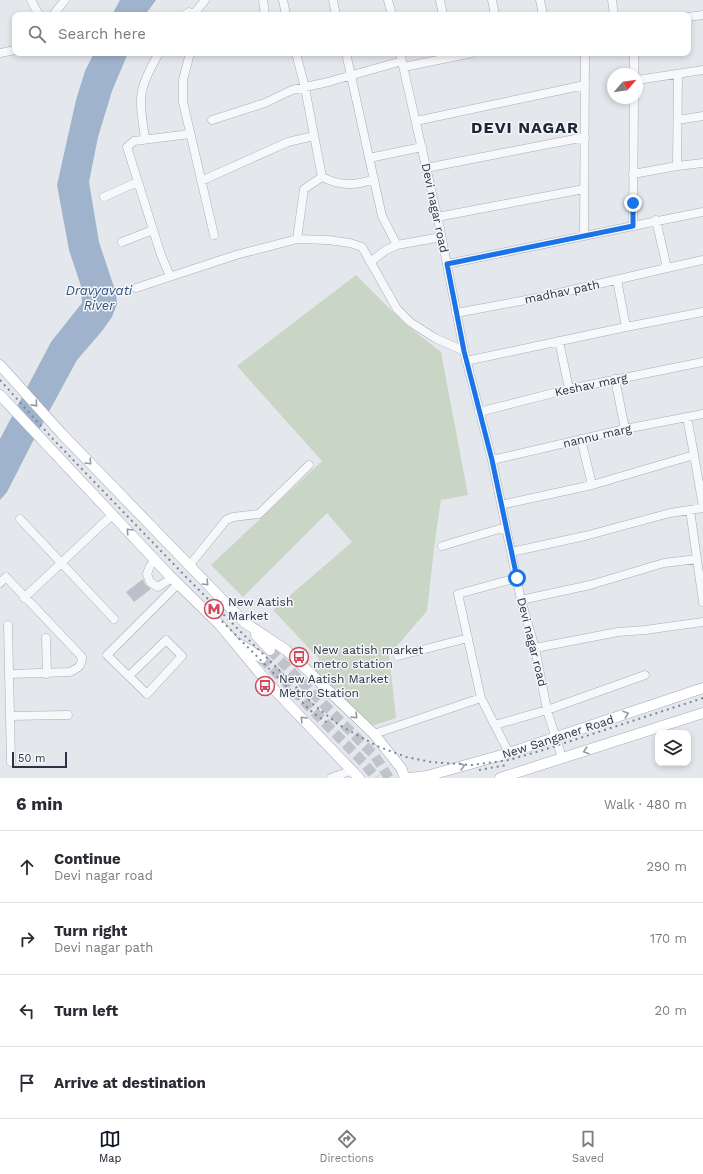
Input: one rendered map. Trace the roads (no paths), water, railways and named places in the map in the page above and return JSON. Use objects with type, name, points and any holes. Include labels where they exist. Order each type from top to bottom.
[{"type":"main road","points":[[0,365],[62,434],[270,650]]},
{"type":"main road","points":[[0,395],[175,581],[234,640],[268,683],[355,774]]},
{"type":"main road","points":[[244,622],[286,650],[374,734],[401,768],[405,778]]},
{"type":"main road","points":[[234,640],[262,658]]},
{"type":"main road","name":"New Sanganer Road","points":[[410,778],[427,776],[509,753],[703,688]]},
{"type":"main road","name":"New Sanganer Road","points":[[500,778],[703,713]]},
{"type":"street","points":[[30,0],[37,12]]},
{"type":"street","points":[[56,12],[66,0]]},
{"type":"street","points":[[196,12],[205,0]]},
{"type":"street","points":[[263,0],[265,12]]},
{"type":"street","points":[[283,0],[285,12]]},
{"type":"street","points":[[333,0],[335,12]]},
{"type":"street","points":[[388,0],[391,12]]},
{"type":"street","points":[[440,0],[442,12]]},
{"type":"street","points":[[492,0],[494,12]]},
{"type":"street","points":[[540,0],[542,12]]},
{"type":"street","points":[[612,0],[614,12]]},
{"type":"street","points":[[691,17],[703,15]]},
{"type":"street","points":[[0,53],[12,51]]},
{"type":"street","points":[[145,139],[140,96],[142,84],[157,56]]},
{"type":"street","points":[[189,56],[183,80],[183,102],[214,235]]},
{"type":"street","points":[[297,56],[305,88],[322,176]]},
{"type":"street","points":[[347,56],[352,75],[358,114],[382,216],[397,245]]},
{"type":"street","points":[[212,120],[265,103],[292,90],[305,88],[402,60],[444,56]]},
{"type":"street","points":[[584,235],[585,56]]},
{"type":"street","points":[[634,56],[634,68]]},
{"type":"street","name":"Devi nagar road","points":[[402,60],[447,264],[466,361],[492,460],[521,600],[535,648],[547,710],[562,758]]},
{"type":"street","points":[[643,79],[703,70]]},
{"type":"street","points":[[678,75],[678,166]]},
{"type":"street","points":[[416,121],[585,85]]},
{"type":"street","points":[[633,226],[634,104]]},
{"type":"street","points":[[678,120],[703,116]]},
{"type":"street","points":[[170,276],[137,182],[127,147],[134,141],[190,134]]},
{"type":"street","points":[[201,181],[288,142],[314,136]]},
{"type":"street","points":[[426,168],[585,137]]},
{"type":"street","points":[[369,158],[422,147]]},
{"type":"street","points":[[633,174],[703,163]]},
{"type":"street","points":[[322,176],[333,182],[352,185],[374,179]]},
{"type":"street","points":[[297,239],[304,189],[322,176]]},
{"type":"street","points":[[104,197],[137,182]]},
{"type":"street","points":[[437,217],[584,189]]},
{"type":"street","points":[[447,264],[656,220],[703,212]]},
{"type":"street","points":[[656,220],[667,268]]},
{"type":"street","points":[[122,242],[153,230]]},
{"type":"street","points":[[370,262],[386,250],[397,245],[441,237]]},
{"type":"street","points":[[136,288],[269,245],[297,239],[350,243],[362,247],[397,309],[406,318],[435,338],[464,351]]},
{"type":"street","name":"madhav path","points":[[456,313],[617,280],[703,260]]},
{"type":"street","points":[[617,280],[626,327]]},
{"type":"street","points":[[466,361],[703,312]]},
{"type":"street","points":[[559,341],[569,389]]},
{"type":"street","name":"Keshav marg","points":[[480,412],[569,389],[703,362]]},
{"type":"street","points":[[615,379],[625,429]]},
{"type":"street","name":"nannu marg","points":[[492,460],[625,429],[703,414]]},
{"type":"street","points":[[511,552],[592,534],[670,513],[703,507],[687,416]]},
{"type":"street","points":[[582,439],[592,485]]},
{"type":"street","points":[[501,505],[592,485],[694,455]]},
{"type":"street","points":[[190,566],[226,520],[233,516],[259,514],[309,465]]},
{"type":"street","points":[[690,510],[703,602]]},
{"type":"street","points":[[24,598],[113,514]]},
{"type":"street","points":[[20,519],[114,619]]},
{"type":"street","points":[[442,546],[506,527]]},
{"type":"street","points":[[155,560],[150,566],[147,574],[150,582],[158,587],[175,581]]},
{"type":"street","points":[[521,600],[590,585],[649,567],[697,560]]},
{"type":"street","points":[[0,583],[6,577],[24,598],[82,657],[82,663],[77,669],[70,672],[47,674],[9,674]]},
{"type":"street","points":[[509,753],[481,698],[458,594],[517,578]]},
{"type":"street","points":[[129,676],[166,640],[182,656],[147,694],[107,655],[175,581]]},
{"type":"street","points":[[535,648],[618,632],[703,622]]},
{"type":"street","points":[[8,625],[11,762]]},
{"type":"street","points":[[46,638],[47,674]]},
{"type":"street","points":[[398,656],[468,638]]},
{"type":"street","points":[[495,725],[547,710],[645,675]]},
{"type":"street","points":[[374,734],[481,698]]},
{"type":"street","points":[[10,716],[68,716]]},
{"type":"street","points":[[332,778],[355,774]]},
{"type":"water","points":[[120,0],[156,0],[147,12],[114,12]]},
{"type":"water","name":"Dravyavati River","points":[[92,56],[127,56],[112,91],[98,137],[89,182],[99,242],[116,293],[117,304],[112,317],[102,331],[77,360],[7,492],[0,500],[0,439],[51,342],[82,303],[81,286],[69,250],[57,185],[76,100],[85,71]]},
{"type":"tunnel","points":[[270,650],[375,756],[389,778]]},
{"type":"tunnel","points":[[262,658],[364,763],[376,778]]},
{"type":"railway","points":[[0,380],[51,437],[188,579],[313,704],[339,725],[377,746],[406,757],[431,762],[472,765],[509,760],[703,698]]},
{"type":"railway","points":[[205,604],[313,713],[329,724]]},
{"type":"railway","points":[[479,770],[507,765]]},
{"type":"place","name":"New Aatish Market","points":[[214,609]]},
{"type":"place","name":"New aatish market metro station","points":[[299,657]]},
{"type":"place","name":"New Aatish Market Metro Station","points":[[265,686]]},
{"type":"district","name":"DEVI NAGAR","points":[[525,127]]}]
